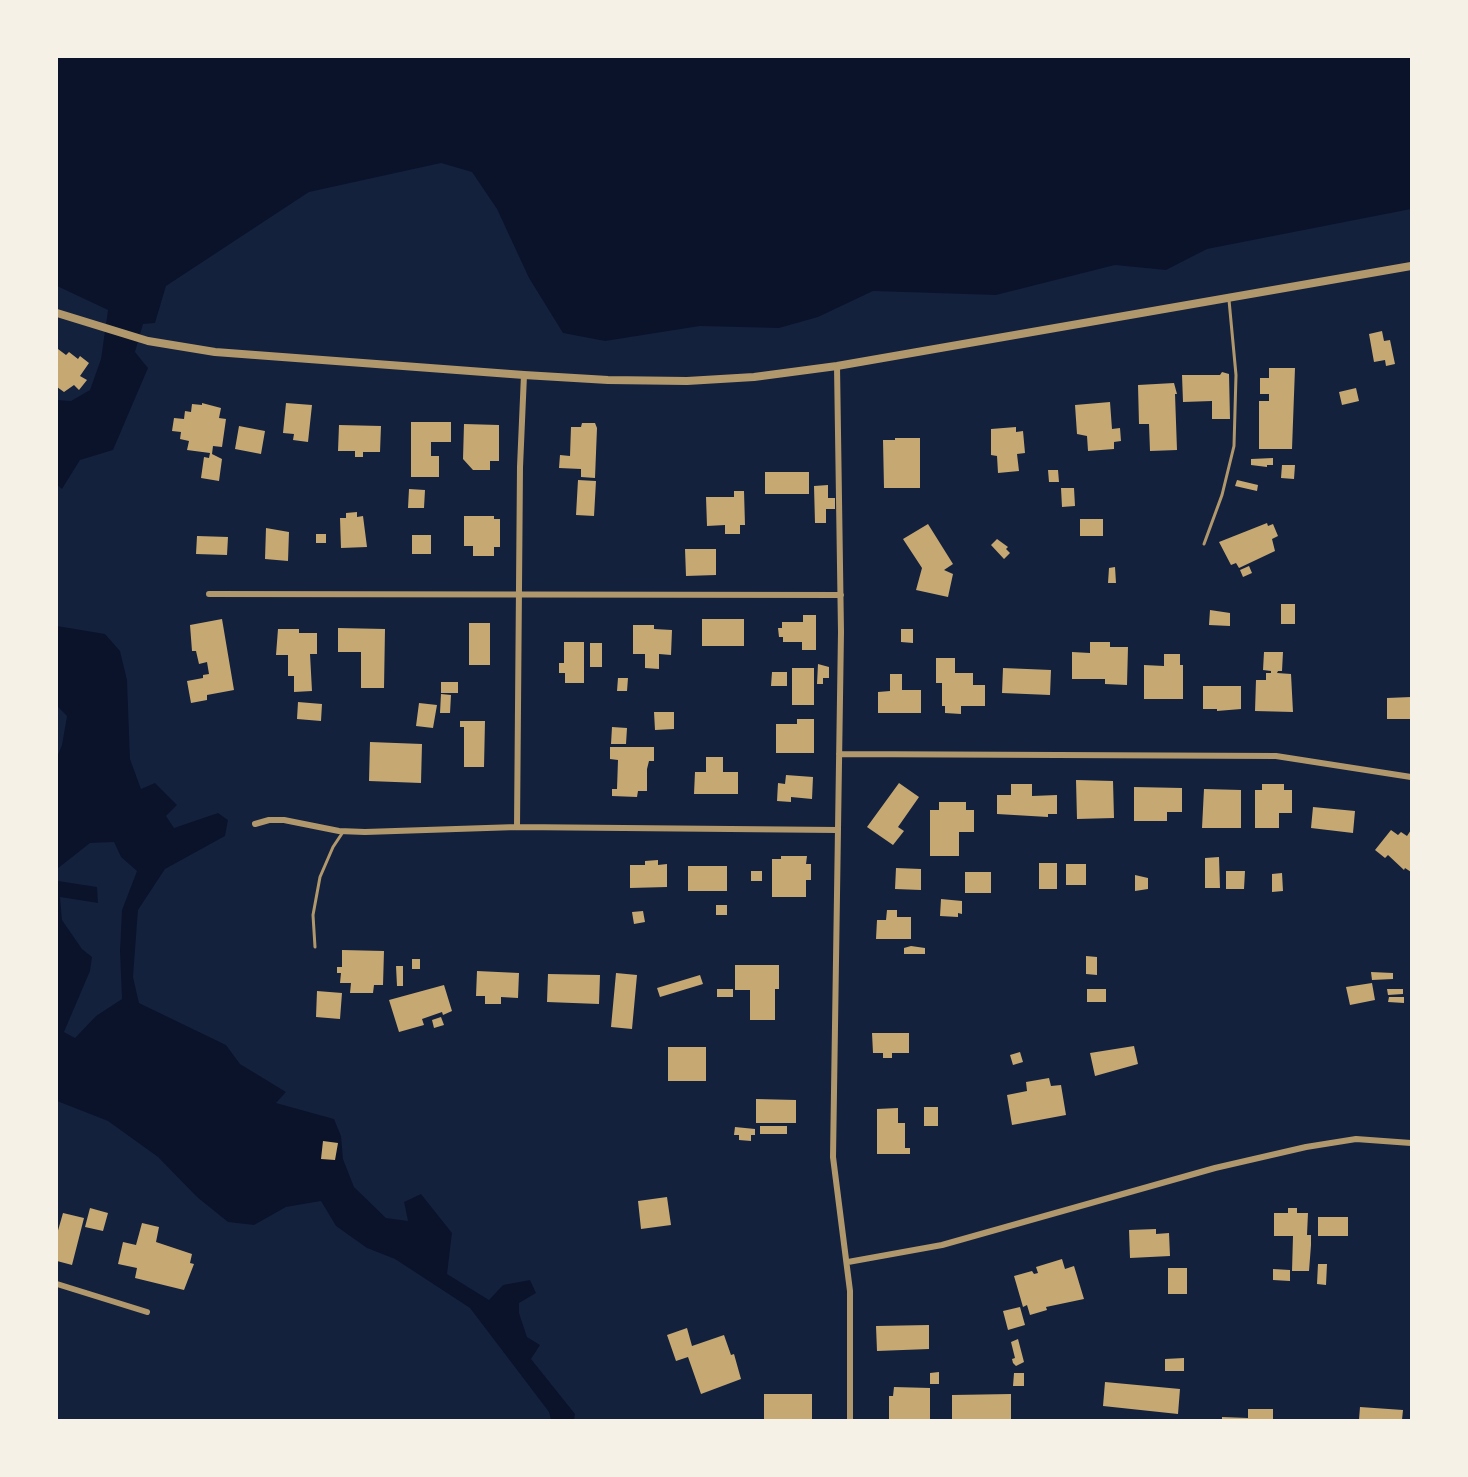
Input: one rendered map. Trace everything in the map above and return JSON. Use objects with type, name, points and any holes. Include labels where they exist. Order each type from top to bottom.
[{"type":"street","points":[[57,313],[148,341],[215,352],[524,375],[687,381],[754,377],[837,366],[1411,266]]},
{"type":"street","points":[[837,366],[841,595],[833,1157],[848,1262],[851,1312],[850,1420]]},
{"type":"street","points":[[517,827],[520,467],[524,375]]},
{"type":"street","points":[[209,594],[841,595]]},
{"type":"street","points":[[838,754],[1276,756],[1411,777]]},
{"type":"street","points":[[255,824],[269,820],[284,820],[343,832],[517,827],[837,830]]},
{"type":"street","points":[[848,1262],[942,1245],[1215,1168],[1306,1147],[1356,1139],[1411,1143]]},
{"type":"street","points":[[57,1284],[147,1312]]},
{"type":"lane","points":[[1204,544],[1222,495],[1234,446],[1236,375],[1229,298]]},
{"type":"lane","points":[[315,947],[314,915],[320,877],[333,847],[343,832]]},
{"type":"water","points":[[57,57],[1411,57],[1411,209],[1207,249],[1166,270],[1115,265],[996,295],[873,291],[818,317],[779,328],[700,326],[605,341],[563,333],[529,278],[497,209],[472,172],[441,163],[309,192],[166,286],[155,323],[143,324],[135,352],[148,368],[113,450],[80,460],[62,489],[57,485],[57,400],[71,401],[90,390],[101,359],[108,310],[57,286]]},
{"type":"water","points":[[57,626],[105,634],[120,651],[127,680],[130,759],[141,789],[155,783],[177,805],[166,816],[174,828],[218,813],[228,820],[225,836],[165,869],[138,910],[133,977],[139,1003],[226,1045],[240,1064],[286,1092],[276,1103],[334,1119],[341,1136],[343,1159],[354,1187],[386,1218],[408,1221],[404,1202],[421,1194],[452,1233],[447,1274],[489,1300],[503,1285],[530,1280],[536,1293],[519,1303],[519,1313],[527,1337],[540,1345],[531,1359],[575,1414],[574,1420],[551,1420],[549,1412],[470,1308],[395,1259],[367,1248],[336,1226],[321,1201],[286,1207],[254,1225],[228,1222],[197,1197],[158,1157],[108,1121],[57,1101],[57,869],[57,757],[62,745],[67,716],[57,706]],"holes":[[[114,842],[121,857],[137,871],[122,910],[120,951],[122,999],[96,1016],[75,1038],[64,1032],[90,971],[92,957],[82,949],[62,920],[60,897],[98,903],[97,887],[58,881],[57,869],[90,843]]]},
{"type":"building","points":[[1382,331],[1384,341],[1390,340],[1395,364],[1386,366],[1385,360],[1374,362],[1369,334]]},
{"type":"building","points":[[58,349],[66,355],[69,352],[78,359],[80,356],[89,363],[80,376],[87,380],[79,390],[74,385],[64,392],[57,387]]},
{"type":"building","points":[[1269,368],[1295,368],[1292,449],[1259,449],[1259,401],[1269,401],[1269,394],[1260,394],[1260,378],[1269,378]]},
{"type":"building","points":[[1222,372],[1229,374],[1230,419],[1212,419],[1212,401],[1183,402],[1182,375],[1220,375]]},
{"type":"building","points":[[1174,383],[1177,394],[1175,394],[1177,450],[1150,451],[1149,424],[1139,424],[1138,385]]},
{"type":"building","points":[[1356,388],[1359,401],[1342,405],[1339,392]]},
{"type":"building","points":[[1110,402],[1112,429],[1120,428],[1121,441],[1114,442],[1114,449],[1088,451],[1087,436],[1077,434],[1075,405]]},
{"type":"building","points":[[202,403],[221,408],[219,418],[226,419],[222,447],[213,446],[212,454],[222,459],[219,481],[201,478],[204,457],[209,458],[210,453],[187,450],[189,441],[180,439],[181,432],[172,431],[174,418],[184,419],[185,411],[191,412],[192,404],[202,405]]},
{"type":"building","points":[[286,403],[312,405],[308,442],[293,440],[294,434],[283,433]]},
{"type":"building","points":[[411,422],[451,422],[451,442],[431,442],[431,456],[439,456],[439,477],[411,477]]},
{"type":"building","points":[[582,423],[595,423],[597,428],[595,478],[581,477],[581,469],[559,468],[560,455],[570,456],[571,427],[581,427]]},
{"type":"building","points":[[464,424],[499,425],[499,461],[490,461],[490,470],[473,470],[463,459]]},
{"type":"building","points":[[339,425],[381,426],[380,452],[363,452],[363,457],[355,457],[355,451],[338,451]]},
{"type":"building","points":[[239,426],[265,431],[261,454],[235,449]]},
{"type":"building","points":[[1016,427],[1016,432],[1023,431],[1025,453],[1017,454],[1019,471],[998,473],[997,456],[991,455],[991,429]]},
{"type":"building","points":[[895,438],[920,438],[920,488],[884,488],[883,440],[895,440]]},
{"type":"building","points":[[1273,458],[1273,465],[1267,465],[1267,467],[1251,465],[1251,459]]},
{"type":"building","points":[[1282,465],[1295,465],[1294,479],[1281,478]]},
{"type":"building","points":[[1048,470],[1058,470],[1059,482],[1049,482]]},
{"type":"building","points":[[765,472],[809,472],[809,494],[765,494]]},
{"type":"building","points":[[578,480],[596,481],[594,516],[576,515]]},
{"type":"building","points":[[1237,480],[1258,485],[1257,491],[1235,486]]},
{"type":"building","points":[[828,485],[828,498],[835,498],[835,509],[826,509],[826,523],[815,523],[814,486]]},
{"type":"building","points":[[1061,488],[1074,488],[1075,506],[1062,507]]},
{"type":"building","points":[[409,489],[425,490],[424,508],[408,508]]},
{"type":"building","points":[[734,491],[744,491],[745,525],[740,525],[740,534],[725,534],[725,525],[707,526],[706,497],[734,497]]},
{"type":"building","points":[[357,512],[357,517],[363,516],[367,547],[341,548],[340,518],[346,518],[346,513]]},
{"type":"building","points":[[464,516],[494,516],[494,519],[500,519],[500,547],[494,547],[494,556],[473,556],[473,546],[464,546]]},
{"type":"building","points":[[1080,519],[1103,519],[1103,536],[1080,536]]},
{"type":"building","points":[[1267,523],[1268,526],[1273,524],[1278,536],[1272,539],[1275,551],[1239,568],[1236,563],[1231,565],[1219,542]]},
{"type":"building","points":[[928,524],[953,564],[944,570],[953,574],[948,597],[916,590],[922,568],[903,539]]},
{"type":"building","points":[[266,528],[289,532],[288,561],[265,559]]},
{"type":"building","points":[[316,534],[326,534],[326,543],[316,543]]},
{"type":"building","points":[[412,535],[431,535],[431,554],[412,554]]},
{"type":"building","points":[[197,536],[228,537],[227,555],[196,554]]},
{"type":"building","points":[[997,539],[1008,547],[1006,549],[1010,553],[1004,559],[991,545]]},
{"type":"building","points":[[685,549],[716,549],[716,575],[686,576]]},
{"type":"building","points":[[1249,566],[1252,573],[1243,577],[1240,570]]},
{"type":"building","points":[[1115,567],[1116,583],[1108,583],[1109,568]]},
{"type":"building","points":[[1281,604],[1295,604],[1295,624],[1281,624]]},
{"type":"building","points":[[1210,610],[1230,613],[1230,626],[1209,625]]},
{"type":"building","points":[[803,615],[816,615],[816,650],[802,650],[802,642],[783,642],[783,637],[779,637],[778,628],[782,628],[782,622],[803,622]]},
{"type":"building","points":[[222,619],[234,690],[207,695],[207,700],[191,703],[187,681],[203,678],[203,675],[209,674],[207,662],[199,664],[196,651],[192,651],[190,625]]},
{"type":"building","points":[[702,619],[744,619],[744,646],[702,646]]},
{"type":"building","points":[[469,623],[490,623],[490,665],[469,665]]},
{"type":"building","points":[[633,625],[654,625],[654,629],[672,630],[671,655],[659,654],[659,669],[645,668],[645,654],[633,654]]},
{"type":"building","points":[[338,628],[385,629],[384,688],[361,688],[361,652],[338,652]]},
{"type":"building","points":[[278,629],[299,629],[299,633],[317,633],[317,654],[310,654],[312,691],[294,692],[294,676],[288,676],[288,655],[276,655]]},
{"type":"building","points":[[901,629],[913,629],[913,643],[901,642]]},
{"type":"building","points":[[564,642],[584,642],[584,683],[565,683],[565,673],[559,673],[559,663],[564,663]]},
{"type":"building","points":[[1090,642],[1110,642],[1110,647],[1128,647],[1127,685],[1105,684],[1105,679],[1072,679],[1072,652],[1090,653]]},
{"type":"building","points":[[590,643],[602,643],[602,667],[590,667]]},
{"type":"building","points":[[1264,652],[1283,652],[1282,671],[1277,673],[1291,674],[1293,712],[1255,711],[1256,680],[1266,680],[1266,673],[1271,673],[1271,671],[1263,670]]},
{"type":"building","points":[[1164,654],[1180,654],[1180,665],[1183,665],[1183,699],[1144,699],[1144,665],[1164,666]]},
{"type":"building","points":[[936,658],[955,658],[955,673],[973,673],[973,685],[985,685],[985,706],[961,706],[961,714],[945,713],[945,706],[942,706],[942,683],[936,683]]},
{"type":"building","points":[[818,664],[829,667],[829,678],[823,678],[823,684],[817,684]]},
{"type":"building","points":[[792,668],[814,668],[814,705],[792,705]]},
{"type":"building","points":[[1003,668],[1051,670],[1050,695],[1002,693]]},
{"type":"building","points":[[772,672],[787,672],[787,686],[771,686]]},
{"type":"building","points":[[890,674],[902,674],[902,690],[921,690],[921,713],[878,713],[878,692],[890,691]]},
{"type":"building","points":[[618,678],[628,678],[627,691],[617,691]]},
{"type":"building","points":[[441,682],[458,682],[458,693],[441,693]]},
{"type":"building","points":[[1203,686],[1241,686],[1241,709],[1217,711],[1217,709],[1203,709]]},
{"type":"building","points":[[441,694],[451,695],[450,713],[440,713]]},
{"type":"building","points":[[1411,697],[1411,719],[1387,719],[1387,698]]},
{"type":"building","points":[[298,702],[322,704],[321,721],[297,719]]},
{"type":"building","points":[[419,703],[437,705],[433,728],[416,726]]},
{"type":"building","points":[[654,712],[674,712],[674,729],[655,730]]},
{"type":"building","points":[[797,719],[814,719],[814,753],[776,753],[776,724],[797,724]]},
{"type":"building","points":[[460,721],[485,721],[484,767],[464,767],[464,727],[460,727]]},
{"type":"building","points":[[612,727],[627,728],[626,744],[611,744]]},
{"type":"building","points":[[370,742],[422,744],[421,783],[369,781]]},
{"type":"building","points":[[610,747],[654,747],[654,761],[649,761],[647,769],[647,791],[638,791],[637,797],[612,796],[612,789],[617,789],[618,760],[610,759]]},
{"type":"building","points":[[706,757],[723,757],[723,772],[738,772],[738,794],[694,794],[695,772],[706,772]]},
{"type":"building","points":[[786,775],[813,777],[812,799],[791,797],[791,802],[777,801],[778,783],[785,784]]},
{"type":"building","points":[[1076,780],[1113,781],[1114,818],[1077,819]]},
{"type":"building","points":[[899,783],[919,797],[898,827],[904,831],[893,845],[867,827]]},
{"type":"building","points":[[1011,784],[1032,784],[1032,796],[1057,795],[1057,814],[1048,814],[1048,817],[997,814],[997,795],[1011,795]]},
{"type":"building","points":[[1262,784],[1284,784],[1284,790],[1292,790],[1292,813],[1279,813],[1279,828],[1255,828],[1255,790],[1262,790]]},
{"type":"building","points":[[1134,787],[1182,788],[1182,812],[1167,812],[1167,821],[1134,821]]},
{"type":"building","points":[[1204,789],[1241,790],[1241,828],[1202,828]]},
{"type":"building","points":[[939,802],[966,802],[966,810],[974,810],[974,832],[959,832],[959,856],[930,856],[930,810],[939,810]]},
{"type":"building","points":[[1313,807],[1355,811],[1353,833],[1311,828]]},
{"type":"building","points":[[1391,830],[1398,835],[1401,832],[1407,836],[1411,830],[1411,872],[1405,868],[1404,870],[1388,855],[1385,858],[1375,850]]},
{"type":"building","points":[[781,856],[807,856],[806,864],[811,864],[811,880],[806,880],[806,897],[772,897],[772,859],[781,859]]},
{"type":"building","points":[[1219,857],[1220,888],[1205,888],[1205,858]]},
{"type":"building","points":[[658,860],[658,865],[667,864],[667,887],[630,888],[630,865],[645,865],[645,861]]},
{"type":"building","points":[[1039,863],[1057,863],[1057,889],[1039,889]]},
{"type":"building","points":[[1066,864],[1086,864],[1086,885],[1066,885]]},
{"type":"building","points":[[688,866],[727,866],[727,891],[688,891]]},
{"type":"building","points":[[896,868],[921,869],[921,890],[895,889]]},
{"type":"building","points":[[751,871],[762,871],[762,881],[751,881]]},
{"type":"building","points":[[1226,871],[1245,871],[1244,889],[1226,889]]},
{"type":"building","points":[[965,872],[991,872],[991,893],[965,893]]},
{"type":"building","points":[[1282,873],[1283,891],[1272,892],[1272,874]]},
{"type":"building","points":[[1135,875],[1148,878],[1148,889],[1135,891]]},
{"type":"building","points":[[941,899],[962,901],[962,914],[958,913],[958,917],[940,916]]},
{"type":"building","points":[[716,905],[727,905],[727,915],[716,915]]},
{"type":"building","points":[[887,910],[897,910],[897,917],[911,917],[911,939],[876,939],[877,920],[886,920]]},
{"type":"building","points":[[643,911],[645,922],[634,924],[632,912]]},
{"type":"building","points":[[911,946],[925,948],[925,954],[904,954],[904,948]]},
{"type":"building","points":[[342,950],[384,951],[383,985],[374,985],[373,993],[350,993],[351,983],[340,983],[341,973],[337,973],[337,967],[342,967]]},
{"type":"building","points":[[1086,956],[1097,957],[1097,975],[1086,974]]},
{"type":"building","points":[[412,959],[420,959],[420,969],[412,969]]},
{"type":"building","points":[[735,965],[779,965],[779,989],[775,989],[775,1020],[750,1020],[750,990],[735,990]]},
{"type":"building","points":[[396,966],[403,966],[403,986],[397,986]]},
{"type":"building","points":[[477,971],[519,973],[518,998],[501,997],[501,1004],[485,1004],[485,996],[476,996]]},
{"type":"building","points":[[1371,972],[1393,973],[1393,979],[1372,980]]},
{"type":"building","points":[[616,973],[637,975],[632,1029],[611,1027]]},
{"type":"building","points":[[548,974],[600,975],[599,1004],[547,1002]]},
{"type":"building","points":[[700,975],[703,984],[660,997],[657,988]]},
{"type":"building","points":[[1372,983],[1375,1000],[1350,1005],[1346,987]]},
{"type":"building","points":[[444,985],[452,1011],[422,1019],[424,1025],[399,1032],[389,1000]]},
{"type":"building","points":[[717,989],[733,989],[733,997],[717,997]]},
{"type":"building","points":[[1087,989],[1106,989],[1106,1002],[1087,1002]]},
{"type":"building","points":[[1387,989],[1403,989],[1403,994],[1388,995]]},
{"type":"building","points":[[317,991],[342,993],[340,1019],[316,1017]]},
{"type":"building","points":[[1389,997],[1404,997],[1404,1003],[1388,1002]]},
{"type":"building","points":[[441,1017],[444,1025],[434,1028],[432,1020]]},
{"type":"building","points":[[872,1033],[909,1033],[909,1053],[892,1053],[892,1058],[883,1058],[883,1053],[873,1053]]},
{"type":"building","points":[[1134,1046],[1138,1064],[1095,1076],[1090,1053]]},
{"type":"building","points":[[668,1047],[706,1047],[706,1081],[668,1081]]},
{"type":"building","points":[[1020,1052],[1023,1062],[1013,1065],[1010,1055]]},
{"type":"building","points":[[1049,1078],[1051,1086],[1061,1085],[1066,1115],[1012,1125],[1007,1095],[1027,1091],[1026,1082]]},
{"type":"building","points":[[756,1099],[796,1100],[796,1123],[756,1123]]},
{"type":"building","points":[[924,1107],[938,1107],[938,1126],[924,1126]]},
{"type":"building","points":[[898,1108],[898,1123],[905,1123],[905,1148],[910,1148],[910,1154],[877,1154],[877,1109]]},
{"type":"building","points":[[760,1126],[787,1126],[787,1134],[760,1134]]},
{"type":"building","points":[[735,1127],[755,1129],[755,1135],[751,1135],[751,1141],[739,1140],[739,1135],[734,1135]]},
{"type":"building","points":[[323,1141],[338,1143],[335,1160],[321,1159]]},
{"type":"building","points":[[667,1197],[671,1225],[641,1229],[638,1201]]},
{"type":"building","points":[[90,1208],[108,1213],[103,1231],[85,1227]]},
{"type":"building","points":[[1288,1208],[1297,1208],[1297,1213],[1308,1213],[1307,1235],[1311,1235],[1309,1271],[1292,1271],[1293,1236],[1274,1236],[1274,1213],[1288,1213]]},
{"type":"building","points":[[63,1213],[84,1218],[72,1265],[57,1261],[57,1234]]},
{"type":"building","points":[[1318,1217],[1348,1217],[1348,1236],[1318,1236]]},
{"type":"building","points":[[142,1223],[159,1227],[156,1242],[192,1254],[190,1263],[194,1264],[184,1290],[135,1278],[137,1268],[118,1264],[123,1242],[136,1245]]},
{"type":"building","points":[[1156,1229],[1156,1234],[1169,1233],[1170,1256],[1130,1258],[1129,1230]]},
{"type":"building","points":[[1062,1259],[1065,1269],[1074,1266],[1084,1299],[1046,1307],[1047,1310],[1030,1315],[1027,1305],[1023,1307],[1014,1276],[1032,1271],[1034,1274],[1038,1273],[1036,1267]]},
{"type":"building","points":[[1318,1264],[1327,1264],[1326,1285],[1317,1284]]},
{"type":"building","points":[[1168,1268],[1187,1268],[1187,1294],[1168,1294]]},
{"type":"building","points":[[1273,1269],[1290,1270],[1290,1281],[1273,1280]]},
{"type":"building","points":[[1020,1307],[1025,1325],[1008,1330],[1003,1311]]},
{"type":"building","points":[[929,1325],[929,1349],[877,1351],[876,1326]]},
{"type":"building","points":[[687,1328],[692,1346],[724,1335],[731,1355],[734,1354],[741,1379],[701,1394],[688,1357],[676,1361],[667,1335]]},
{"type":"building","points":[[1018,1339],[1024,1362],[1016,1366],[1012,1359],[1015,1358],[1011,1342]]},
{"type":"building","points":[[1184,1358],[1184,1371],[1165,1371],[1165,1359]]},
{"type":"building","points":[[939,1372],[939,1384],[930,1384],[930,1373]]},
{"type":"building","points":[[1014,1373],[1024,1373],[1024,1386],[1013,1386]]},
{"type":"building","points":[[1105,1382],[1180,1389],[1178,1414],[1103,1406]]},
{"type":"building","points":[[894,1387],[930,1388],[930,1420],[889,1420],[889,1396],[893,1396]]},
{"type":"building","points":[[764,1394],[812,1394],[812,1420],[764,1420]]},
{"type":"building","points":[[1011,1394],[1011,1419],[952,1419],[952,1395]]},
{"type":"building","points":[[1360,1407],[1403,1410],[1402,1420],[1359,1420]]},
{"type":"building","points":[[1248,1409],[1273,1409],[1273,1420],[1222,1420],[1222,1417],[1248,1418]]}]
